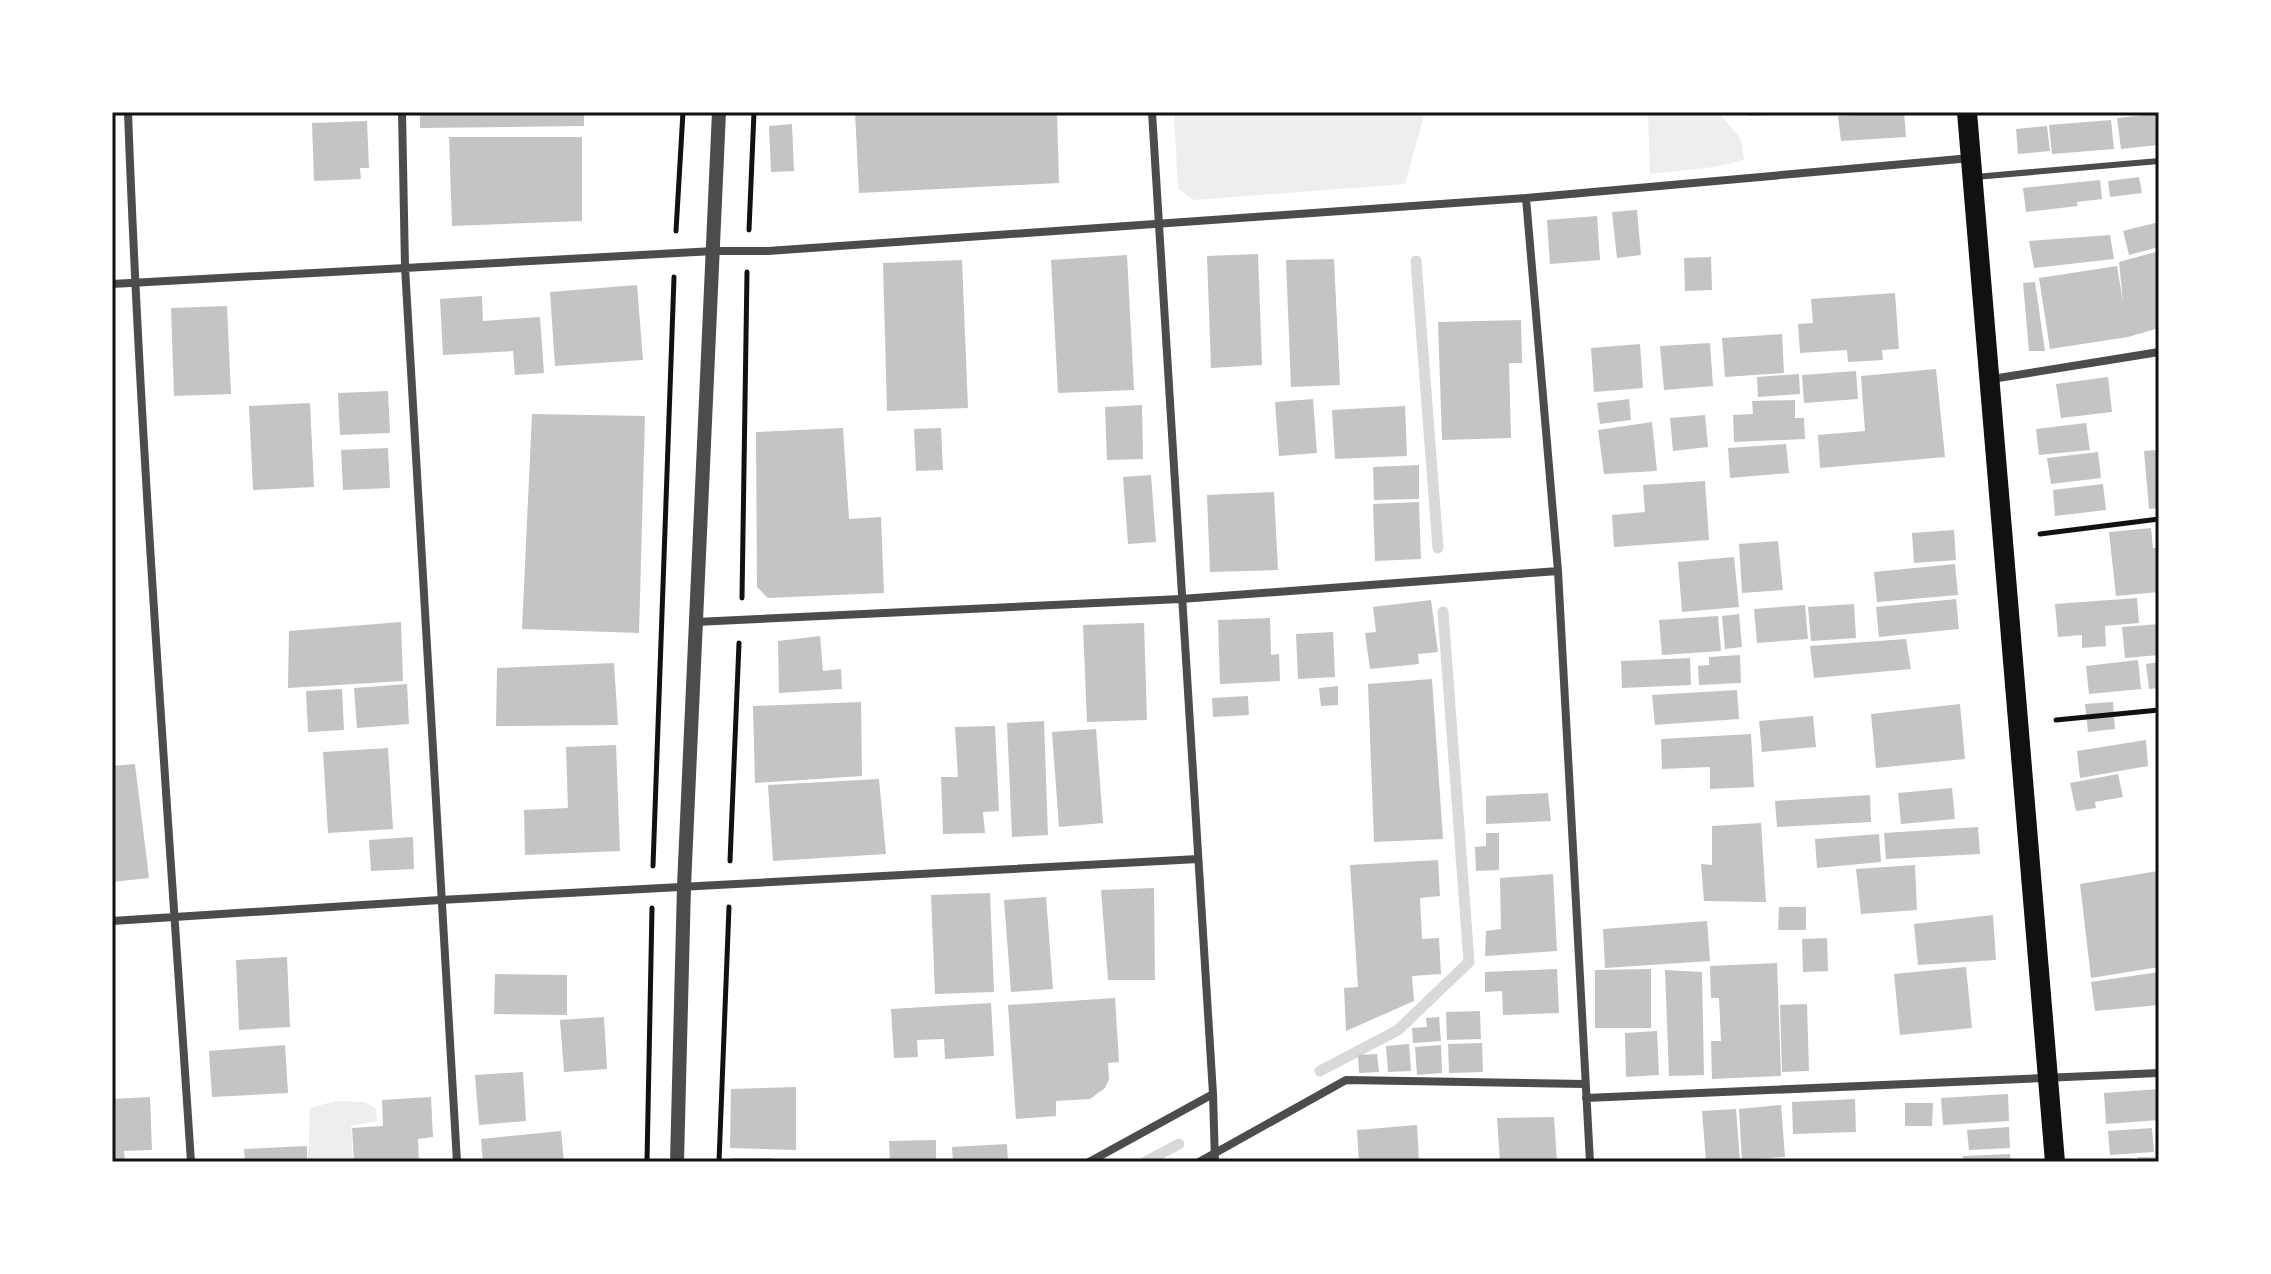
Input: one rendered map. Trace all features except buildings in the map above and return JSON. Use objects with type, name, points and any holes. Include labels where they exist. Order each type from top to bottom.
[{"type":"main road","points":[[1967,112],[2055,1162]]},
{"type":"street","points":[[128,112],[134,282],[191,1162]]},
{"type":"street","points":[[402,112],[405,267],[457,1162]]},
{"type":"street","points":[[677,1162],[684,886],[719,112]]},
{"type":"street","points":[[1152,112],[1213,1094],[1214,1158]]},
{"type":"street","points":[[112,284],[748,251],[1972,167]]},
{"type":"street","points":[[1526,198],[1558,571],[1590,1162]]},
{"type":"street","points":[[1991,379],[2159,352]]},
{"type":"street","points":[[696,622],[1181,599],[1558,571]]},
{"type":"street","points":[[112,921],[1198,859]]},
{"type":"street","points":[[1586,1098],[2159,1073]]},
{"type":"street","points":[[1199,1162],[1214,1158],[1346,1080],[1585,1084]]},
{"type":"street","points":[[1089,1162],[1213,1094]]},
{"type":"lane","points":[[1972,167],[2159,161]]},
{"type":"path","points":[[647,1162],[652,888],[683,112]]},
{"type":"path","points":[[719,1162],[742,620],[748,251],[754,112]]},
{"type":"path","points":[[2040,534],[2159,519]]},
{"type":"path","points":[[2056,720],[2159,710]]},
{"type":"shaded area","points":[[1174,112],[1425,112],[1405,184],[1194,200],[1178,189]]},
{"type":"shaded area","points":[[1648,112],[1718,112],[1741,139],[1744,160],[1714,167],[1650,174]]},
{"type":"shaded area","points":[[335,1101],[364,1102],[376,1108],[377,1121],[351,1126],[353,1162],[308,1162],[310,1108]]},
{"type":"waterway","points":[[1416,261],[1438,548]]},
{"type":"waterway","points":[[1320,1071],[1398,1030],[1469,962],[1443,612]]},
{"type":"waterway","points":[[1145,1162],[1179,1144]]}]
